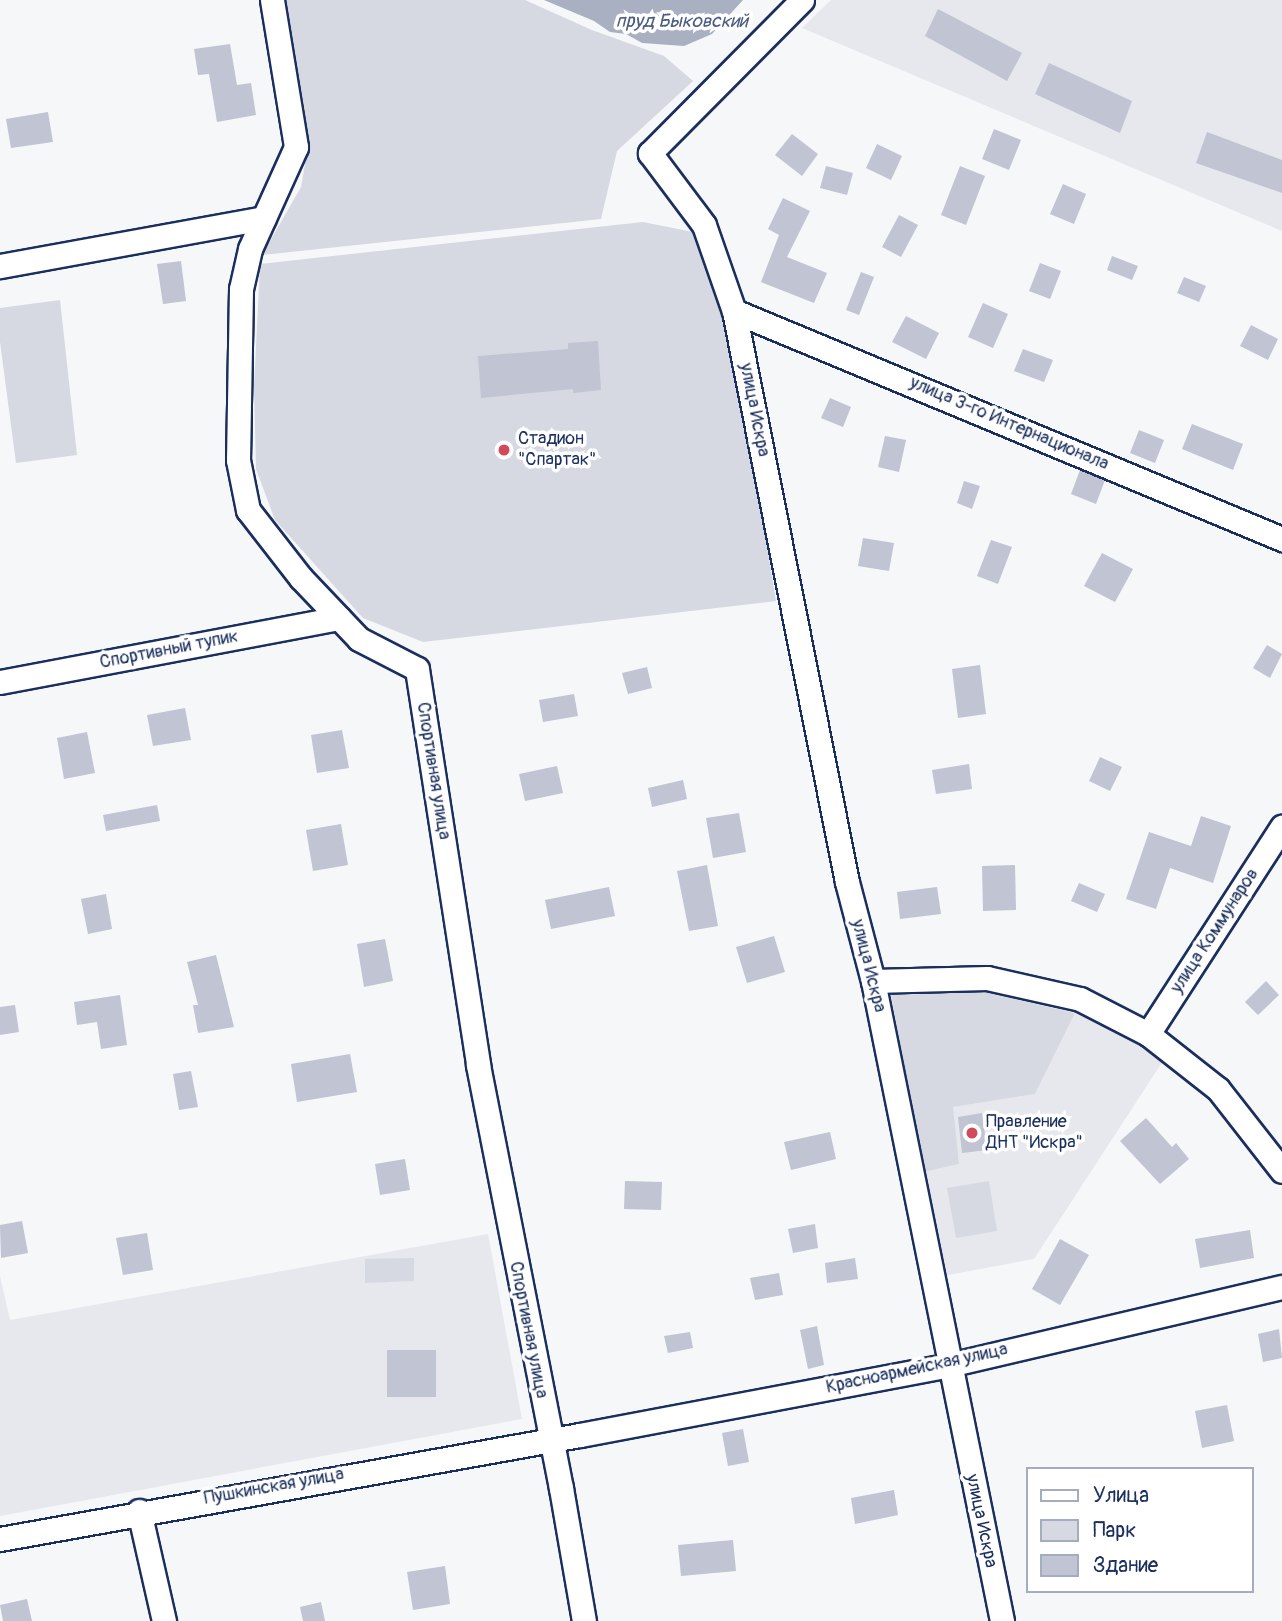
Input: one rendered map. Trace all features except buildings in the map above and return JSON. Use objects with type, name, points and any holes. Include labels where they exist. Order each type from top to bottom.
[{"type":"street","name":"Спортивная улица","points":[[272,0],[296,147],[250,249],[241,289],[238,423],[241,473],[248,510],[301,579],[359,639],[417,669],[478,1065],[549,1438],[561,1488],[584,1621]]},
{"type":"street","name":"улица Искра","points":[[802,0],[650,153],[704,225],[734,311],[847,882],[873,981],[1002,1621]]},
{"type":"street","points":[[0,266],[264,218]]},
{"type":"street","name":"улица 3-го Интернационала","points":[[734,311],[1282,539]]},
{"type":"street","name":"Спортивный тупик","points":[[0,682],[338,618]]},
{"type":"street","name":"улица Коммунаров","points":[[1148,1034],[1282,827]]},
{"type":"street","points":[[873,981],[987,978],[1080,999],[1148,1034],[1218,1089],[1282,1171]]},
{"type":"street","name":"Красноармейская улица","points":[[549,1438],[593,1433],[949,1365],[1282,1287]]},
{"type":"street","name":"Пушкинская улица","points":[[0,1539],[139,1511],[549,1438]]},
{"type":"street","points":[[139,1511],[164,1621]]},
{"type":"shaded area","points":[[831,0],[1282,0],[1282,231],[802,28]]},
{"type":"shaded area","points":[[1075,1013],[1139,1044],[1163,1061],[1034,1259],[943,1276],[924,1172],[959,1164],[952,1107],[1035,1094]]},
{"type":"shaded area","points":[[488,1234],[522,1419],[0,1516],[0,1276],[10,1320]]},
{"type":"green space","points":[[283,0],[525,0],[592,30],[664,56],[693,81],[617,151],[601,219],[262,255],[301,187],[308,147]]},
{"type":"green space","name":"Стадион \"Спартак\"","points":[[643,222],[693,232],[724,316],[748,431],[776,601],[423,642],[363,618],[275,520],[256,469],[254,388],[260,264]]},
{"type":"green space","points":[[60,300],[77,455],[16,463],[0,342],[0,308]]},
{"type":"green space","points":[[984,992],[1075,1013],[1035,1094],[953,1107],[959,1164],[924,1172],[891,995]]},
{"type":"green space","points":[[989,1181],[997,1231],[956,1238],[947,1188]]},
{"type":"green space","points":[[414,1258],[414,1281],[365,1283],[365,1259]]},
{"type":"water","name":"пруд Быковский","points":[[544,0],[743,0],[712,34],[684,46],[642,43],[626,34],[610,32],[594,21]]},
{"type":"place","name":"Стадион \"Спартак\"","points":[[504,450]]},
{"type":"place","name":"Правление ДНТ \"Искра\"","points":[[972,1133]]}]
